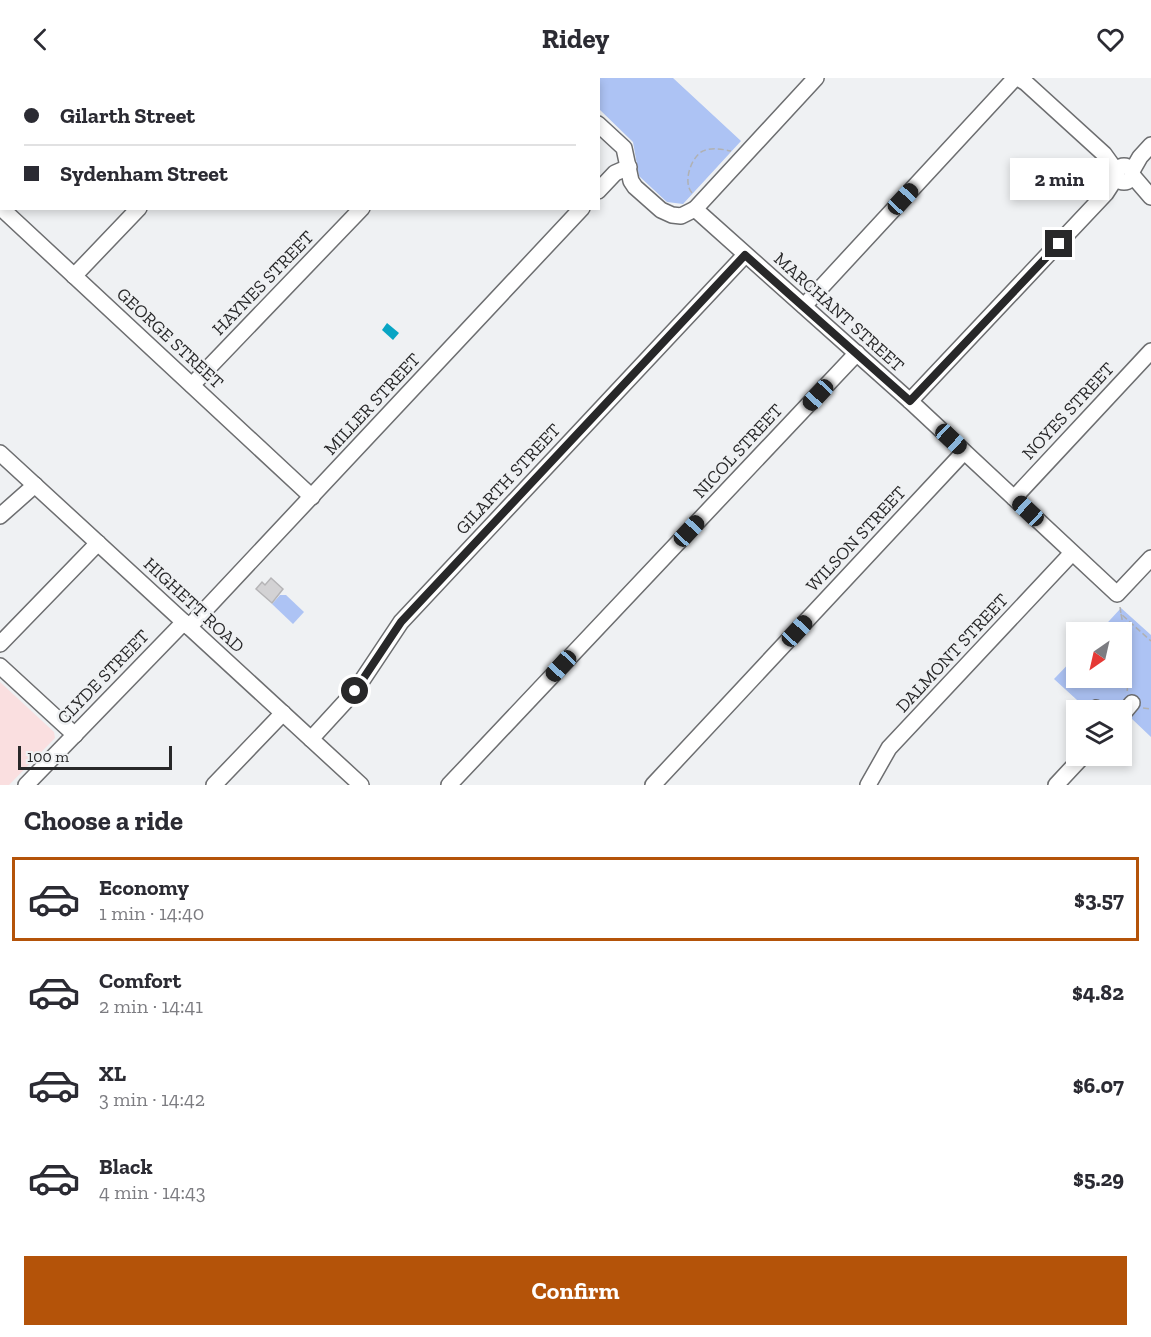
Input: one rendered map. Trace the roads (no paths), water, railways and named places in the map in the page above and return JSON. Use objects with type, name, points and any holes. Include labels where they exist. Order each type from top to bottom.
[{"type":"street","points":[[600,126],[624,148],[630,174],[644,195],[667,213],[681,216],[698,205],[816,78]]},
{"type":"street","points":[[804,306],[1017,78],[1026,83],[1147,193]]},
{"type":"street","points":[[910,401],[1151,145]]},
{"type":"street","points":[[602,188],[615,173],[630,174]]},
{"type":"street","name":"MARCHANT STREET","points":[[698,205],[745,255],[910,401],[1117,594],[1151,558]]},
{"type":"street","name":"GEORGE STREET","points":[[3,210],[312,496]]},
{"type":"street","points":[[74,276],[137,210]]},
{"type":"street","name":"HAYNES STREET","points":[[192,385],[360,210]]},
{"type":"street","name":"MILLER STREET","points":[[186,624],[312,496],[580,210]]},
{"type":"street","name":"GILARTH STREET","points":[[311,739],[355,691],[401,622],[745,255]]},
{"type":"street","name":"NOYES STREET","points":[[1014,498],[1151,351]]},
{"type":"street","name":"NICOL STREET","points":[[449,785],[857,353]]},
{"type":"street","name":"WILSON STREET","points":[[653,785],[964,452]]},
{"type":"street","name":"HIGHETT ROAD","points":[[0,453],[362,785]]},
{"type":"street","points":[[3,513],[13,498],[32,483]]},
{"type":"street","points":[[0,644],[98,543]]},
{"type":"street","name":"DALMONT STREET","points":[[867,785],[889,748],[1072,553]]},
{"type":"street","name":"CLYDE STREET","points":[[26,785],[186,624]]},
{"type":"street","points":[[0,666],[75,735]]},
{"type":"street","points":[[214,785],[283,713]]},
{"type":"street","points":[[1056,785],[1074,766]]}]
